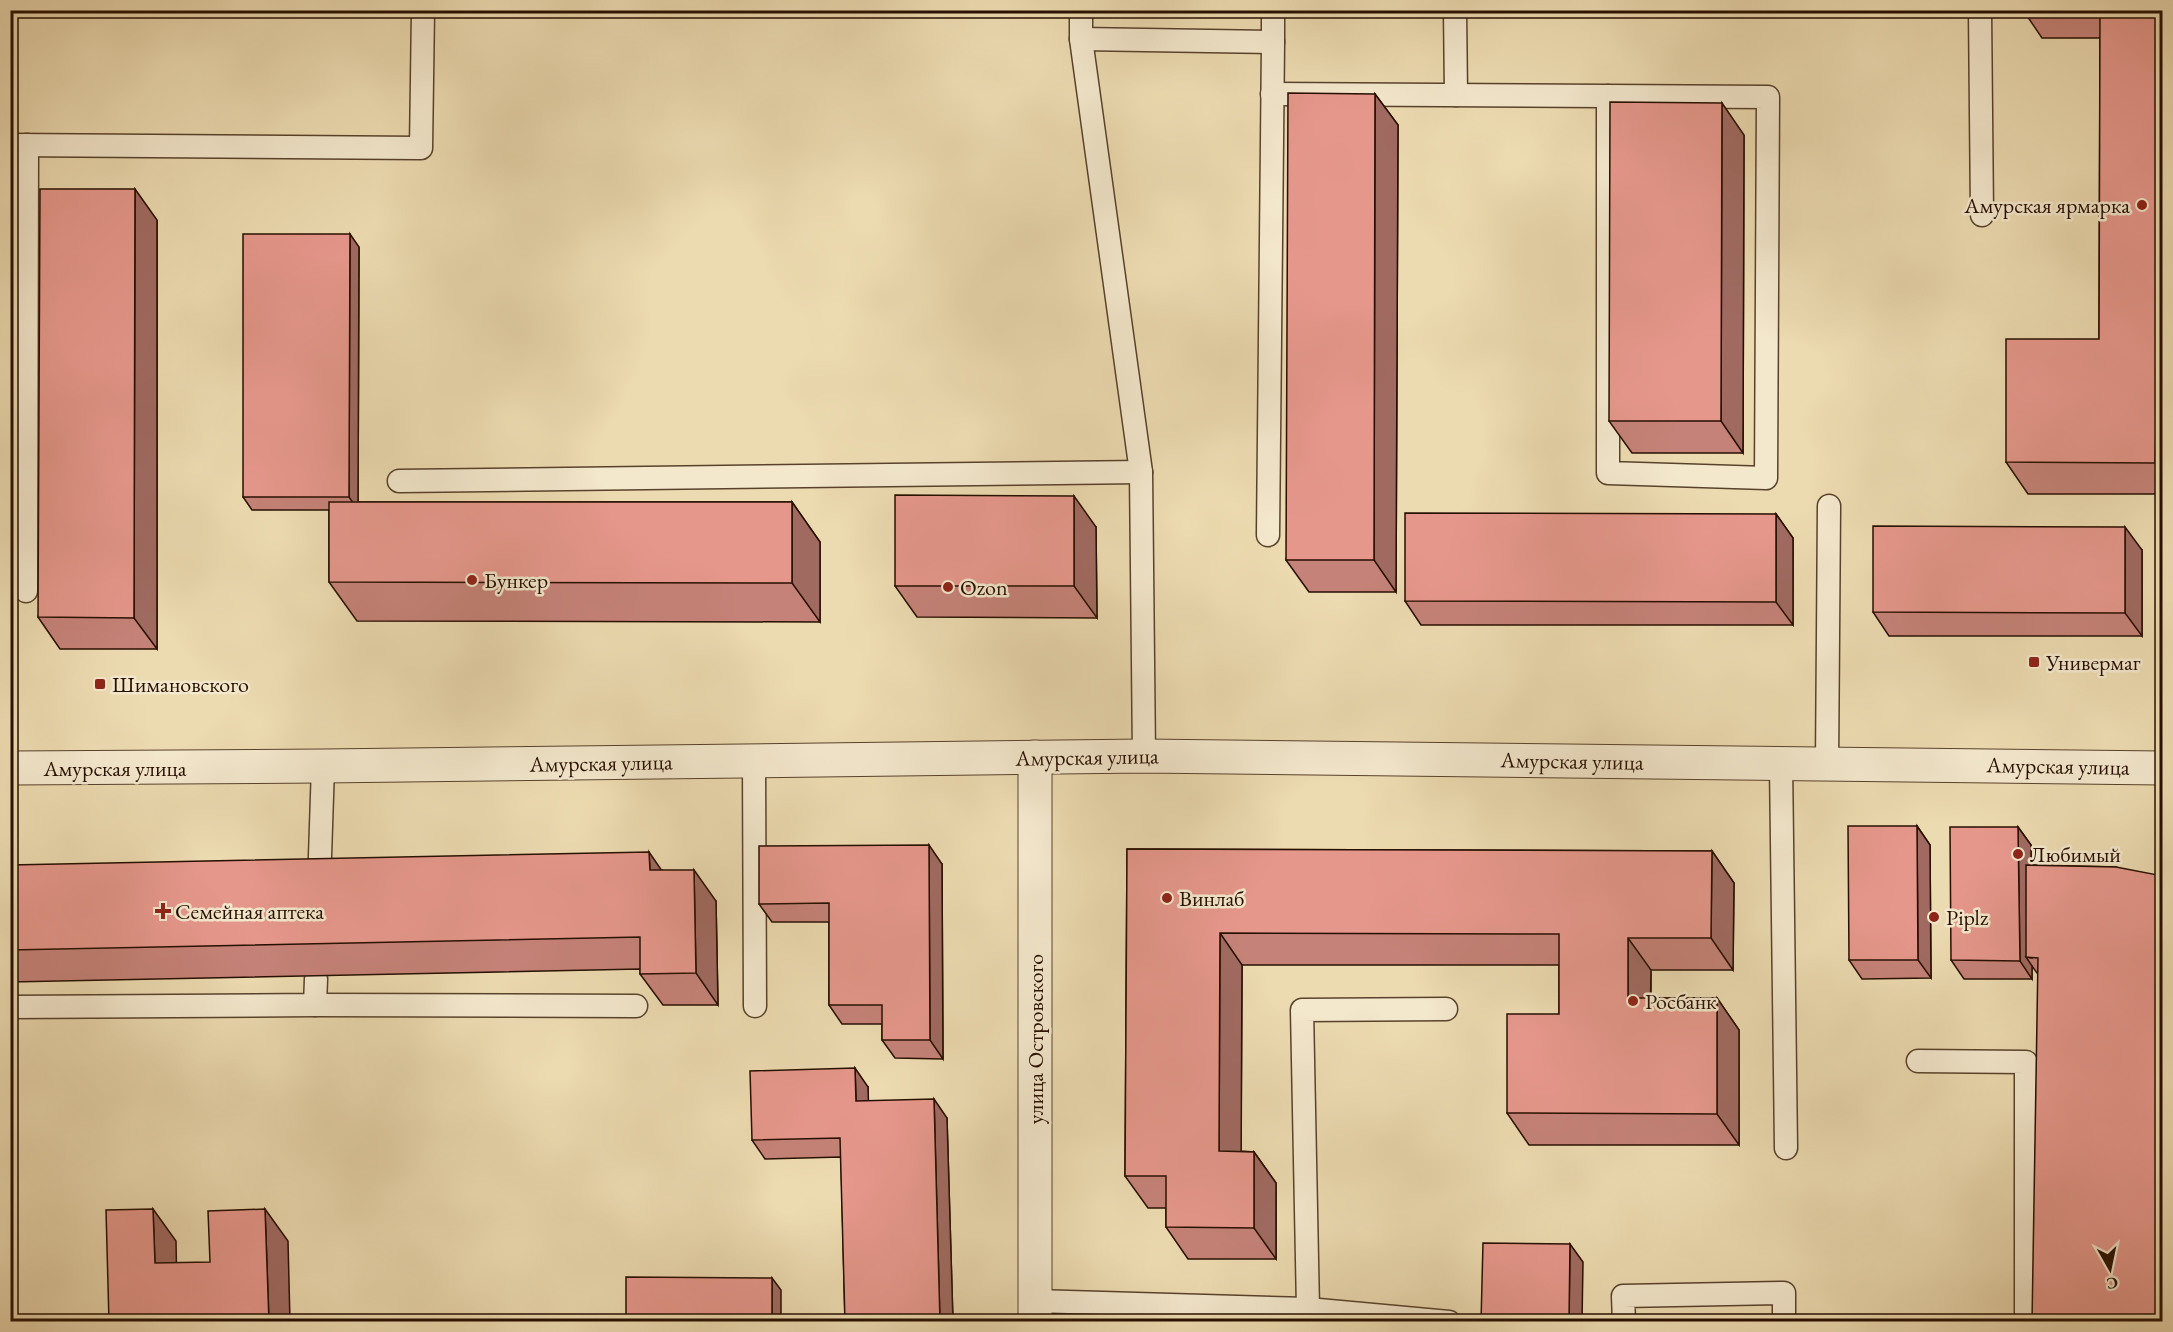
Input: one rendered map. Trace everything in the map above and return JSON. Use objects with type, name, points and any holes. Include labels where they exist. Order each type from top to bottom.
[{"type":"street","name":"Амурская улица","points":[[10,768],[1144,756],[2163,768]]},
{"type":"street","name":"улица Островского","points":[[1035,757],[1035,1311]]},
{"type":"lane","points":[[26,591],[19,145],[422,148],[423,10]]},
{"type":"lane","points":[[1081,10],[1081,39],[1141,472],[1144,756]]},
{"type":"lane","points":[[1268,535],[1273,10]]},
{"type":"lane","points":[[1455,10],[1456,94]]},
{"type":"lane","points":[[1980,10],[1982,215]]},
{"type":"lane","points":[[1081,39],[1273,42]]},
{"type":"lane","points":[[1272,94],[1456,94],[1768,97],[1766,478],[1608,473],[1608,96]]},
{"type":"lane","points":[[399,481],[1141,472]]},
{"type":"lane","points":[[1827,764],[1829,506]]},
{"type":"lane","points":[[754,761],[755,1006]]},
{"type":"lane","points":[[1781,764],[1786,1148]]},
{"type":"lane","points":[[319,886],[323,766]]},
{"type":"lane","points":[[315,1005],[316,979]]},
{"type":"lane","points":[[10,1007],[636,1006]]},
{"type":"lane","points":[[1308,1309],[1302,1010],[1446,1009]]},
{"type":"lane","points":[[1918,1061],[2026,1062],[2026,1322]]},
{"type":"lane","points":[[1624,1322],[1623,1296],[1784,1293],[1784,1322]]},
{"type":"lane","points":[[1035,1311],[1308,1309],[1449,1322]]},
{"type":"building","name":"Амурская ярмарка","points":[[2100,10],[2163,10],[2163,428],[2156,428],[2155,463],[2006,462],[2006,339],[2099,339]]},
{"type":"building","points":[[1288,93],[1375,94],[1374,560],[1286,560]]},
{"type":"building","points":[[1610,102],[1722,103],[1721,421],[1609,421]]},
{"type":"building","points":[[40,189],[135,189],[134,618],[38,617]]},
{"type":"building","points":[[243,234],[350,234],[349,497],[243,497]]},
{"type":"building","points":[[895,495],[1074,496],[1074,586],[895,586]]},
{"type":"building","points":[[329,502],[792,502],[792,583],[329,582]]},
{"type":"building","points":[[1405,513],[1776,514],[1776,602],[1405,601]]},
{"type":"building","points":[[1873,526],[2125,527],[2125,613],[1873,612]]},
{"type":"building","points":[[1848,826],[1917,826],[1918,960],[1849,960]]},
{"type":"building","points":[[1950,827],[2018,827],[2020,961],[1951,960]]},
{"type":"building","points":[[929,845],[930,1040],[882,1040],[882,1005],[829,1005],[829,903],[759,904],[759,846]]},
{"type":"building","points":[[1127,849],[1712,851],[1711,938],[1628,938],[1628,998],[1717,998],[1717,1114],[1507,1113],[1507,1014],[1559,1014],[1559,934],[1220,933],[1219,1151],[1254,1152],[1254,1228],[1166,1227],[1166,1176],[1125,1176]]},
{"type":"building","points":[[649,852],[650,870],[694,870],[696,973],[640,974],[640,937],[10,950],[10,865]]},
{"type":"building","points":[[2026,865],[2116,867],[2163,876],[2163,1322],[2032,1322],[2038,958],[2026,957]]},
{"type":"building","points":[[855,1068],[856,1101],[934,1099],[940,1322],[845,1322],[840,1138],[752,1140],[750,1071]]},
{"type":"building","points":[[153,1209],[155,1263],[210,1262],[208,1211],[265,1209],[269,1322],[109,1322],[106,1210]]},
{"type":"building","points":[[1483,1243],[1570,1244],[1569,1322],[1481,1322]]},
{"type":"building","points":[[626,1277],[772,1278],[772,1322],[626,1322]]},
{"type":"place","name":"Амурская ярмарка","points":[[2142,205]]},
{"type":"place","name":"Бункер","points":[[472,580]]},
{"type":"place","name":"Ozon","points":[[948,587]]},
{"type":"place","name":"Универмаг","points":[[2034,662]]},
{"type":"place","name":"Шимановского","points":[[100,684]]},
{"type":"place","name":"Любимый","points":[[2018,854]]},
{"type":"place","name":"Винлаб","points":[[1167,898]]},
{"type":"place","name":"Семейная аптека","points":[[163,911]]},
{"type":"place","name":"Piplz","points":[[1934,917]]},
{"type":"place","name":"Росбанк","points":[[1633,1001]]}]
